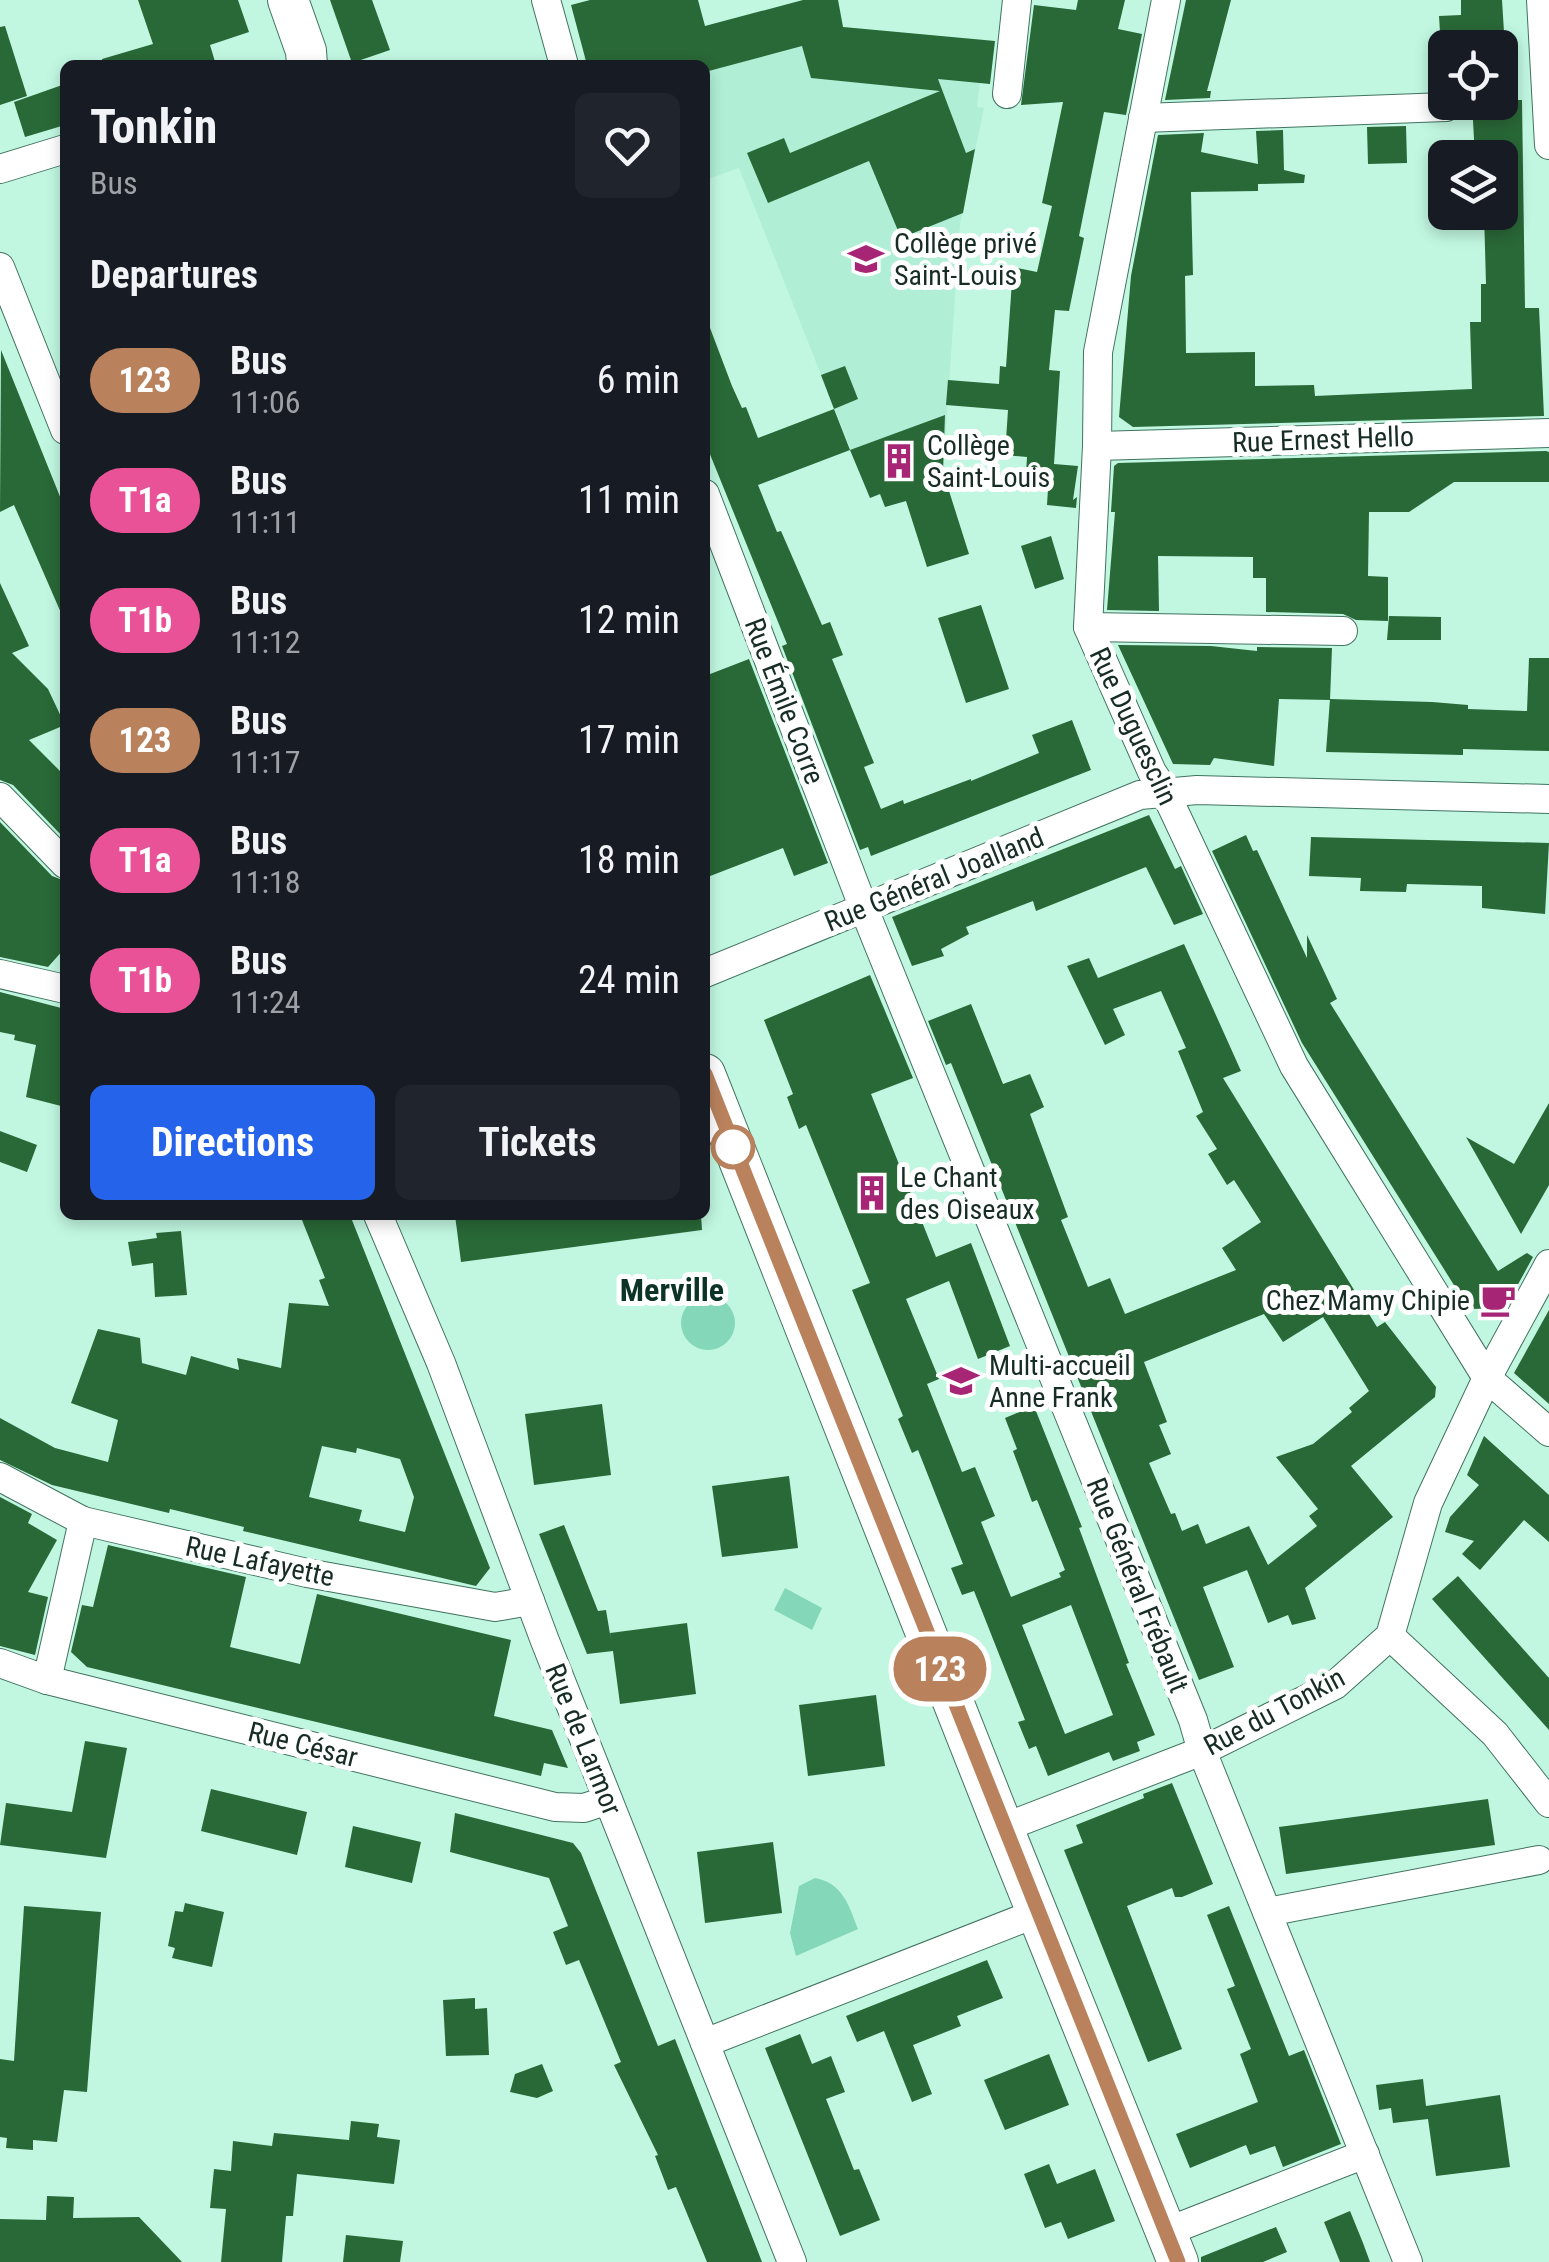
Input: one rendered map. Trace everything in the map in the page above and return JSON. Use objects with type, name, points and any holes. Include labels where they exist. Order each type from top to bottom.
[{"type":"main road","points":[[288,0],[307,60]]},
{"type":"main road","points":[[710,1087],[1172,2247]]},
{"type":"street","points":[[546,0],[563,60]]},
{"type":"street","points":[[1007,94],[1018,0]]},
{"type":"street","name":"Rue Duguesclin","points":[[1166,0],[1098,352],[1088,627],[1152,772],[1165,792],[1294,1066],[1487,1378],[1549,1432]]},
{"type":"street","points":[[1541,0],[1549,145]]},
{"type":"street","points":[[1144,118],[1428,109]]},
{"type":"street","points":[[0,168],[60,151]]},
{"type":"street","points":[[0,267],[60,417]]},
{"type":"street","name":"Rue Ernest Hello","points":[[1097,446],[1549,433]]},
{"type":"street","name":"Rue Émile Corre","points":[[710,507],[864,909]]},
{"type":"street","points":[[1088,627],[1343,630]]},
{"type":"street","name":"Rue Général Joalland","points":[[710,971],[1140,794],[1549,800]]},
{"type":"street","points":[[0,798],[60,859]]},
{"type":"street","name":"Rue Général Frébault","points":[[864,909],[1408,2262]]},
{"type":"street","points":[[0,974],[60,988]]},
{"type":"street","name":"Rue de Larmor","points":[[380,1220],[441,1363],[530,1601],[792,2262]]},
{"type":"street","points":[[1549,1264],[1487,1378],[1428,1503],[1390,1636],[1495,1734],[1549,1802]]},
{"type":"street","name":"Rue Lafayette","points":[[0,1477],[84,1521],[307,1572],[495,1608],[530,1601]]},
{"type":"street","points":[[46,1680],[84,1521]]},
{"type":"street","name":"Rue du Tonkin","points":[[1003,1828],[1202,1751],[1335,1685],[1390,1636]]},
{"type":"street","name":"Rue César","points":[[0,1664],[46,1680],[555,1807],[584,1808],[608,1800]]},
{"type":"street","points":[[1267,1912],[1539,1860]]},
{"type":"street","points":[[704,2043],[1037,1912]]},
{"type":"street","points":[[1172,2247],[1365,2154]]},
{"type":"shaded area","name":"Collège privé Saint-Louis","points":[[803,0],[838,0],[843,27],[985,40],[977,107],[984,108],[960,224],[943,472],[870,498],[739,168],[710,178],[710,60],[583,58]]},
{"type":"shaded area","points":[[708,1296],[727,1304],[735,1323],[727,1342],[708,1350],[689,1342],[681,1323],[689,1304]]},
{"type":"shaded area","points":[[785,1588],[822,1608],[812,1630],[774,1610]]},
{"type":"shaded area","points":[[815,1878],[839,1890],[858,1929],[796,1956],[790,1933],[799,1886]]},
{"type":"building","points":[[138,0],[238,0],[249,32],[210,45],[214,60],[102,60],[153,44]]},
{"type":"building","points":[[330,0],[372,0],[390,50],[351,60]]},
{"type":"building","points":[[590,0],[698,0],[705,26],[803,0],[838,0],[843,27],[995,41],[990,84],[938,79],[966,153],[975,149],[963,213],[901,238],[869,161],[768,203],[747,153],[784,138],[790,153],[940,91],[811,78],[802,46],[710,71],[710,60],[586,60],[571,5]]},
{"type":"building","points":[[1078,0],[1125,0],[1118,29],[1142,34],[1126,115],[1104,112],[1079,236],[1084,238],[1069,311],[1055,310],[1049,370],[1060,371],[1054,464],[1078,466],[1073,500],[1077,497],[1076,508],[1047,505],[1048,489],[1025,492],[1027,457],[1005,455],[1008,410],[946,405],[948,380],[999,384],[1000,366],[1006,367],[1013,267],[1037,272],[1052,206],[1042,203],[1063,102],[1021,105],[1034,5],[1076,10]]},
{"type":"building","points":[[1186,0],[1231,0],[1207,91],[1211,91],[1210,98],[1165,100]]},
{"type":"building","points":[[1461,0],[1502,0],[1504,30],[1440,30],[1439,16],[1461,15]]},
{"type":"building","points":[[5,26],[27,96],[0,105],[0,27]]},
{"type":"building","points":[[60,86],[60,126],[25,137],[14,102]]},
{"type":"building","points":[[1518,100],[1522,100],[1525,308],[1539,308],[1544,416],[1133,427],[1119,417],[1131,276],[1158,135],[1204,133],[1201,152],[1258,164],[1256,131],[1283,130],[1284,170],[1305,175],[1304,183],[1258,184],[1258,191],[1191,192],[1193,275],[1185,276],[1186,353],[1255,352],[1255,386],[1314,385],[1315,396],[1472,389],[1470,322],[1481,322],[1481,284],[1486,284],[1484,230],[1518,230],[1518,140],[1474,140],[1473,120],[1518,120]]},
{"type":"building","points":[[1406,126],[1407,163],[1368,164],[1367,127]]},
{"type":"building","points":[[710,328],[732,386],[742,408],[746,407],[758,438],[834,409],[850,450],[758,485],[822,625],[830,622],[843,655],[832,659],[874,763],[864,767],[881,809],[971,781],[1039,753],[1032,735],[1072,720],[1091,770],[871,856],[868,847],[860,850],[782,646],[787,644],[710,454]]},
{"type":"building","points":[[1,350],[60,497],[60,611],[14,505],[0,512]]},
{"type":"building","points":[[845,366],[858,399],[834,409],[821,375]]},
{"type":"building","points":[[945,415],[943,472],[969,554],[927,567],[906,501],[885,507],[880,494],[870,498],[850,450]]},
{"type":"building","points":[[1546,451],[1549,482],[1454,482],[1409,512],[1369,512],[1368,576],[1388,577],[1388,621],[1356,620],[1343,614],[1266,612],[1266,578],[1253,578],[1253,557],[1158,556],[1159,611],[1107,610],[1115,512],[1111,512],[1114,466],[1118,463]]},
{"type":"building","points":[[1051,536],[1064,579],[1035,589],[1021,546]]},
{"type":"building","points":[[0,583],[29,646],[12,653],[48,689],[60,714],[60,727],[29,740],[60,771],[60,834],[13,785],[0,780]]},
{"type":"building","points":[[981,605],[1009,689],[966,703],[938,618]]},
{"type":"building","points":[[1389,616],[1441,617],[1441,640],[1387,640]]},
{"type":"building","points":[[1118,645],[1211,646],[1257,651],[1257,647],[1332,648],[1330,700],[1279,699],[1274,766],[1214,758],[1210,765],[1173,764]]},
{"type":"building","points":[[1529,658],[1549,658],[1549,751],[1463,749],[1463,755],[1326,752],[1330,699],[1432,702],[1468,705],[1468,709],[1527,711]]},
{"type":"building","points":[[749,659],[828,863],[794,876],[783,848],[710,876],[710,674]]},
{"type":"building","points":[[1149,815],[1175,869],[1181,866],[1203,914],[1174,925],[1146,867],[1036,911],[1033,901],[966,927],[969,934],[941,949],[944,956],[912,966],[892,917]]},
{"type":"building","points":[[0,822],[52,876],[60,879],[60,954],[48,967],[0,957]]},
{"type":"building","points":[[1246,835],[1253,851],[1257,850],[1307,958],[1307,935],[1337,999],[1330,1003],[1498,1271],[1527,1253],[1533,1257],[1505,1308],[1469,1309],[1302,1043],[1212,851]]},
{"type":"building","points":[[1311,837],[1549,843],[1545,914],[1482,908],[1482,886],[1407,884],[1406,892],[1360,891],[1361,878],[1309,876]]},
{"type":"building","points":[[1184,944],[1241,1071],[1223,1078],[1377,1327],[1385,1322],[1436,1387],[1435,1397],[1351,1466],[1393,1517],[1305,1588],[1316,1619],[1292,1625],[1288,1615],[1268,1623],[1247,1570],[1203,1587],[1234,1667],[1199,1680],[951,1063],[946,1065],[928,1021],[971,1004],[1003,1084],[1030,1074],[1044,1107],[1030,1114],[1068,1217],[1061,1220],[1088,1287],[1110,1278],[1125,1314],[1236,1270],[1222,1248],[1261,1222],[1234,1180],[1227,1185],[1208,1154],[1217,1149],[1196,1116],[1203,1112],[1178,1051],[1186,1048],[1161,991],[1113,1009],[1125,1035],[1105,1045],[1067,966],[1089,958],[1098,978]],"holes":[[[1264,1314],[1283,1342],[1323,1317],[1369,1391],[1349,1408],[1352,1412],[1313,1444],[1276,1457],[1318,1509],[1309,1516],[1317,1526],[1268,1565],[1249,1526],[1206,1544],[1198,1524],[1182,1531],[1175,1513],[1171,1514],[1149,1463],[1171,1454],[1159,1425],[1167,1422],[1144,1362]]]},
{"type":"building","points":[[870,975],[913,1078],[871,1094],[936,1257],[971,1243],[1010,1346],[978,1359],[949,1281],[906,1299],[939,1379],[927,1384],[962,1472],[975,1467],[995,1516],[981,1522],[1011,1597],[1061,1577],[1059,1573],[1065,1570],[1037,1500],[1032,1502],[1005,1418],[1034,1406],[1082,1527],[1079,1528],[1129,1663],[1126,1664],[1155,1735],[1137,1742],[1140,1751],[1113,1761],[1109,1752],[1048,1776],[1036,1746],[1029,1749],[1018,1722],[1025,1720],[974,1591],[962,1595],[951,1568],[963,1564],[918,1450],[912,1453],[898,1419],[903,1416],[852,1290],[870,1283],[806,1125],[799,1129],[787,1097],[793,1094],[764,1020]],"holes":[[[1071,1605],[1113,1715],[1065,1734],[1022,1625]]]},
{"type":"building","points":[[0,992],[60,1008],[60,1106],[26,1097],[36,1045],[0,1032]]},
{"type":"building","points":[[1549,1103],[1549,1185],[1521,1234],[1466,1137],[1514,1164]]},
{"type":"building","points":[[0,1131],[37,1145],[27,1172],[0,1162]]},
{"type":"building","points":[[302,1220],[352,1220],[490,1568],[476,1586],[243,1531],[244,1527],[170,1509],[169,1513],[52,1485],[0,1460],[0,1418],[55,1448],[108,1462],[118,1420],[71,1403],[98,1329],[140,1338],[142,1363],[186,1375],[191,1356],[239,1370],[237,1358],[281,1368],[289,1303],[329,1306],[319,1280],[325,1278]],"holes":[[[322,1446],[356,1453],[357,1448],[400,1459],[414,1497],[405,1532],[359,1521],[362,1510],[309,1497]]]},
{"type":"building","points":[[456,1220],[701,1220],[702,1230],[461,1262]]},
{"type":"building","points":[[181,1231],[187,1295],[155,1297],[153,1263],[132,1266],[128,1242],[157,1238],[156,1233]]},
{"type":"building","points":[[1549,1310],[1549,1404],[1514,1373]]},
{"type":"building","points":[[602,1404],[611,1475],[534,1485],[525,1414]]},
{"type":"building","points":[[1484,1436],[1549,1495],[1549,1542],[1524,1520],[1480,1570],[1462,1554],[1474,1541],[1445,1532],[1450,1517],[1479,1485],[1467,1475]]},
{"type":"building","points":[[789,1476],[798,1548],[722,1557],[712,1486]]},
{"type":"building","points":[[0,1497],[32,1514],[28,1523],[57,1540],[28,1592],[48,1597],[35,1655],[0,1646]]},
{"type":"building","points":[[564,1525],[598,1611],[606,1610],[611,1640],[610,1633],[687,1623],[696,1694],[620,1704],[613,1651],[587,1654],[539,1534]]},
{"type":"building","points":[[108,1545],[246,1577],[230,1647],[300,1664],[317,1594],[511,1640],[494,1716],[552,1730],[568,1768],[544,1763],[541,1776],[87,1667],[71,1652],[82,1605],[93,1607]]},
{"type":"building","points":[[1458,1576],[1549,1678],[1549,1730],[1432,1599]]},
{"type":"building","points":[[876,1695],[885,1766],[808,1776],[799,1705]]},
{"type":"building","points":[[85,1741],[127,1748],[106,1858],[0,1845],[6,1803],[72,1812]]},
{"type":"building","points":[[1172,1783],[1213,1884],[1182,1897],[1175,1897],[1172,1888],[1127,1906],[1182,2049],[1148,2062],[1064,1850],[1083,1843],[1076,1825]]},
{"type":"building","points":[[211,1789],[307,1812],[297,1855],[201,1831]]},
{"type":"building","points":[[1488,1799],[1495,1845],[1286,1874],[1279,1827]]},
{"type":"building","points":[[455,1813],[573,1843],[581,1853],[658,2046],[675,2039],[762,2262],[707,2262],[676,2187],[668,2190],[655,2156],[658,2155],[614,2065],[621,2062],[579,1960],[566,1965],[553,1932],[568,1926],[549,1878],[450,1852]]},
{"type":"building","points":[[353,1826],[421,1842],[412,1883],[345,1867]]},
{"type":"building","points":[[773,1842],[782,1913],[705,1923],[697,1852]]},
{"type":"building","points":[[185,1903],[224,1912],[212,1967],[172,1958],[175,1948],[168,1946],[175,1911],[183,1912]]},
{"type":"building","points":[[24,1906],[101,1912],[87,2092],[64,2090],[57,2142],[33,2140],[33,2150],[6,2148],[7,2138],[0,2137],[0,2059],[14,2061]]},
{"type":"building","points":[[1229,1906],[1289,2056],[1304,2050],[1341,2144],[1283,2167],[1275,2146],[1250,2155],[1246,2145],[1190,2168],[1176,2134],[1258,2102],[1240,2054],[1251,2049],[1227,1989],[1235,1986],[1207,1915]]},
{"type":"building","points":[[987,1960],[1003,1998],[957,2016],[961,2026],[913,2045],[932,2094],[912,2102],[884,2031],[857,2042],[846,2016]]},
{"type":"building","points":[[475,1998],[475,2009],[487,2008],[489,2055],[446,2056],[443,2000]]},
{"type":"building","points":[[800,2034],[812,2064],[831,2056],[845,2092],[826,2099],[854,2170],[859,2169],[880,2220],[840,2236],[765,2048]]},
{"type":"building","points":[[1049,2054],[1069,2105],[1005,2130],[984,2080]]},
{"type":"building","points":[[542,2064],[553,2091],[537,2098],[510,2092],[515,2074]]},
{"type":"building","points":[[1423,2079],[1426,2106],[1500,2095],[1510,2167],[1436,2176],[1428,2119],[1393,2123],[1391,2108],[1379,2110],[1376,2085]]},
{"type":"building","points":[[351,2121],[379,2124],[377,2137],[400,2140],[394,2184],[297,2174],[293,2216],[286,2216],[282,2262],[221,2262],[226,2209],[210,2208],[214,2169],[231,2171],[233,2141],[272,2146],[274,2133],[349,2140]]},
{"type":"building","points":[[1049,2164],[1057,2184],[1095,2169],[1115,2221],[1068,2239],[1061,2222],[1045,2228],[1024,2174]]},
{"type":"building","points":[[47,2196],[74,2197],[73,2218],[139,2217],[182,2262],[0,2262],[0,2219],[46,2220]]},
{"type":"building","points":[[1350,2211],[1370,2262],[1340,2262],[1324,2222]]},
{"type":"building","points":[[1276,2227],[1287,2252],[1263,2262],[1201,2262],[1201,2257]]},
{"type":"building","points":[[346,2235],[403,2241],[400,2262],[343,2262]]},
{"type":"bus line","name":"123","points":[[710,1087],[1178,2262]]},
{"type":"place","name":"Collège privé Saint-Louis","points":[[866,259]]},
{"type":"place","name":"Collège Saint-Louis","points":[[899,461]]},
{"type":"place","name":"Le Chant des Oiseaux","points":[[872,1193]]},
{"type":"place","name":"Chez Mamy Chipie","points":[[1498,1300]]},
{"type":"place","name":"Multi-accueil Anne Frank","points":[[961,1381]]},
{"type":"district","name":"Merville","points":[[672,1290]]}]
